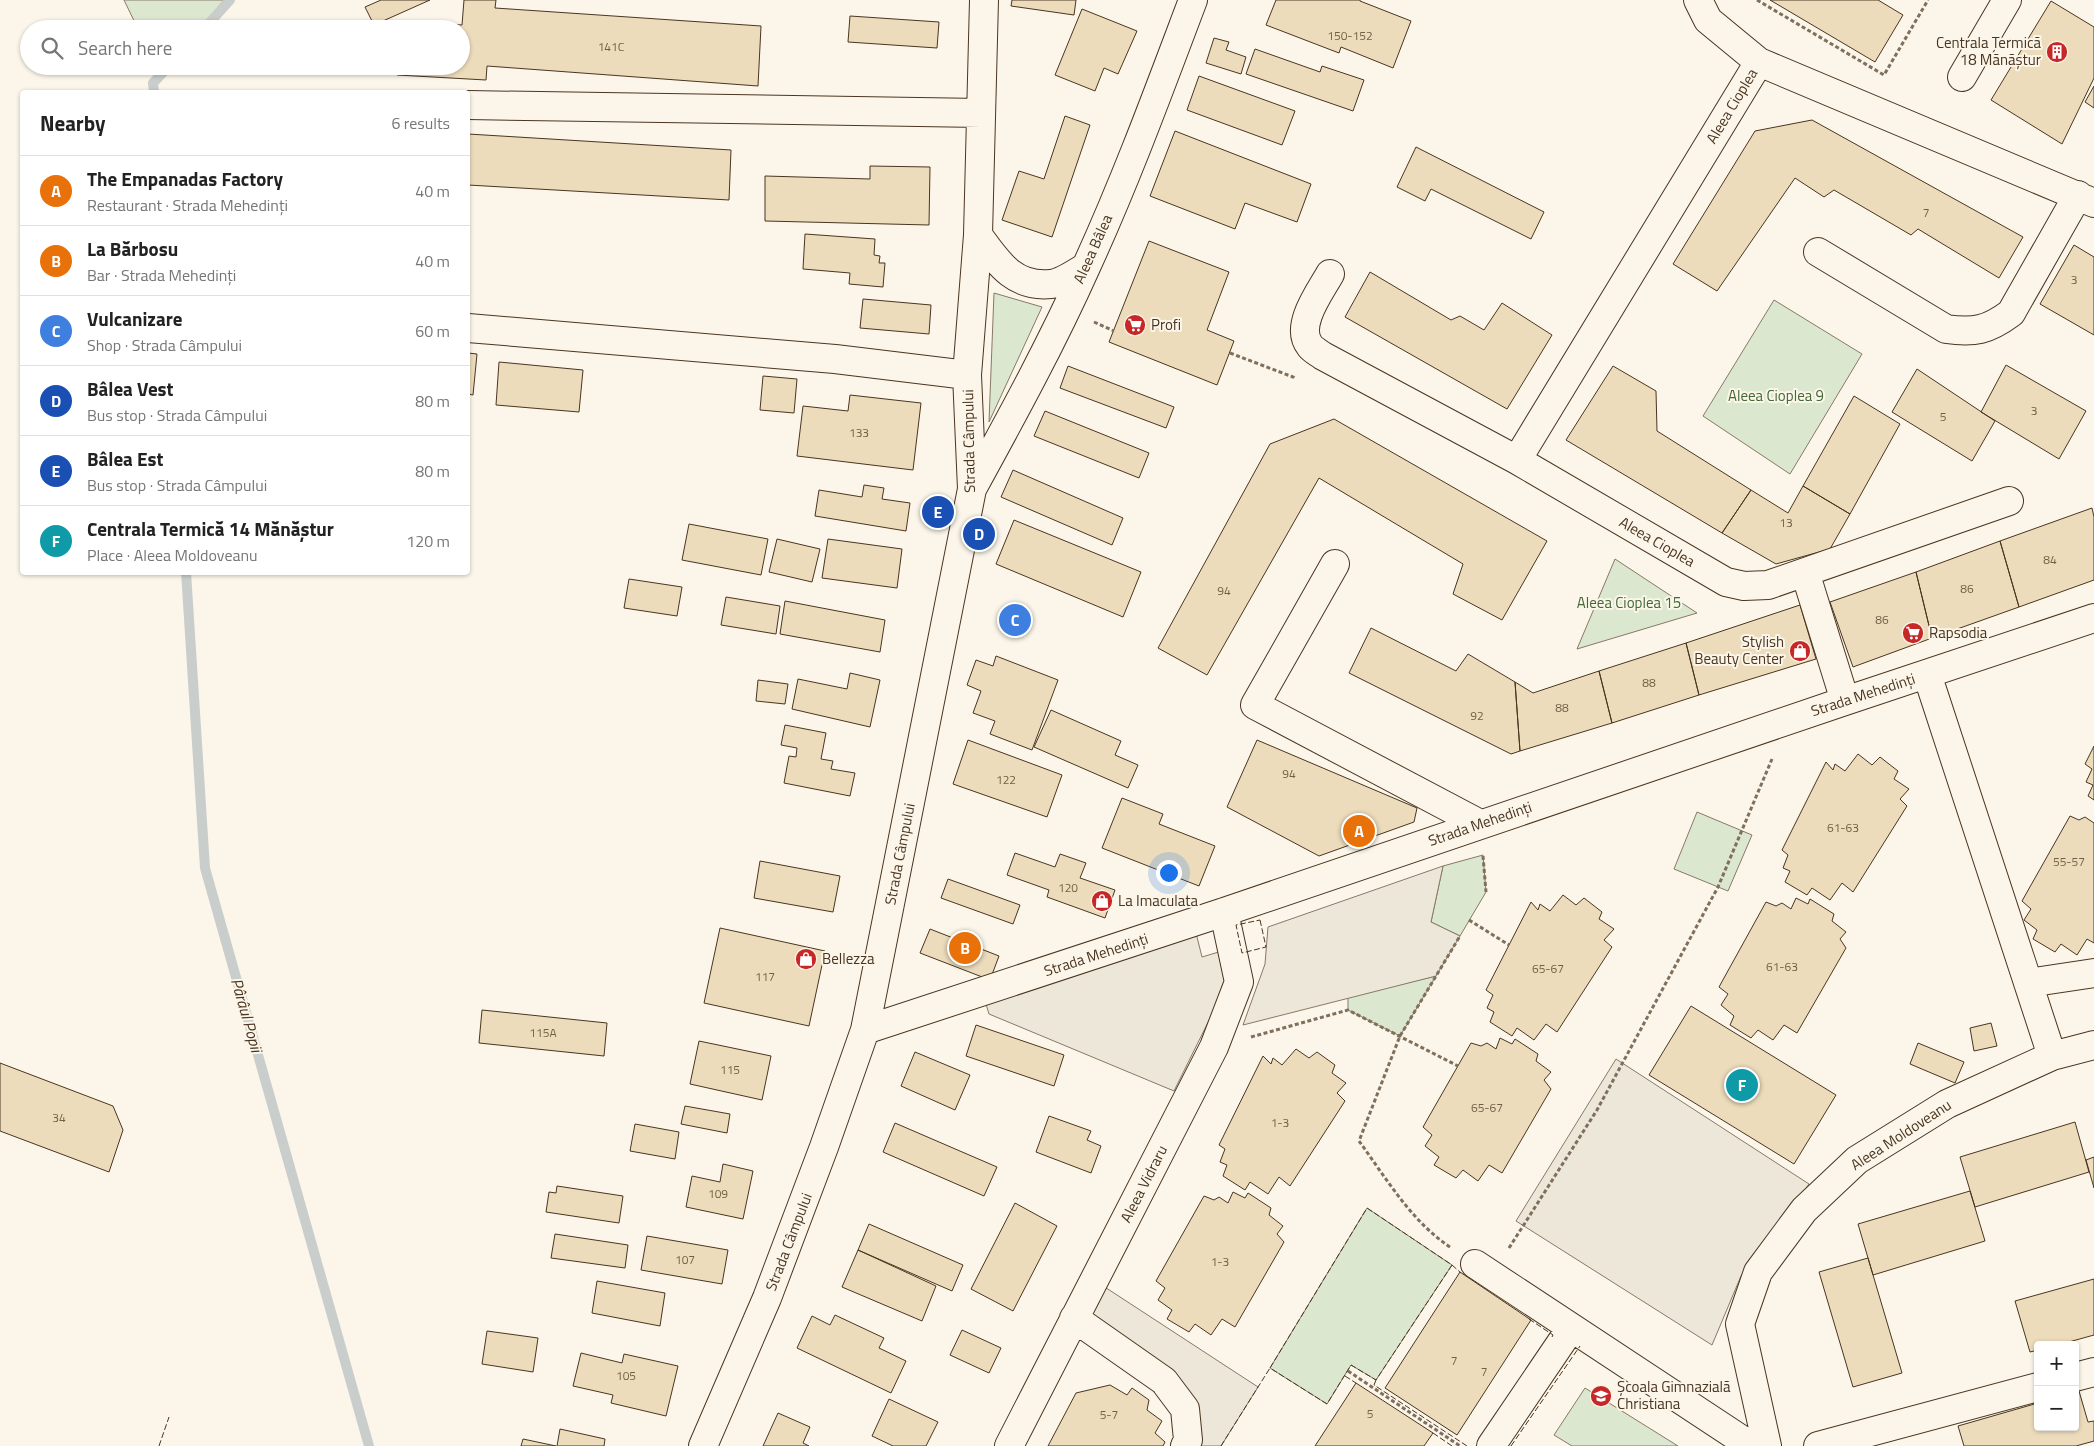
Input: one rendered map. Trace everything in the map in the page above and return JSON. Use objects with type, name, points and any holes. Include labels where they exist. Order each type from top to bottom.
[{"type":"street","name":"Strada Câmpului","points":[[703,1446],[767,1298],[824,1147],[865,1030],[972,489],[968,375],[978,235],[984,0]]},
{"type":"street","name":"Aleea Bâlea","points":[[972,489],[1026,392],[1086,267],[1139,142],[1192,0]]},
{"type":"street","points":[[1698,0],[1708,20],[1759,62]]},
{"type":"street","points":[[1962,78],[2007,0]]},
{"type":"street","name":"Aleea Cioplea","points":[[1517,460],[1759,62],[2086,199]]},
{"type":"street","points":[[470,105],[981,113]]},
{"type":"street","points":[[1818,252],[1946,329],[1966,332],[1994,326],[2011,313],[2086,199]]},
{"type":"street","points":[[978,235],[1002,268],[1026,282],[1052,284],[1086,267]]},
{"type":"street","points":[[1309,346],[1304,331],[1308,313],[1330,274]]},
{"type":"street","points":[[470,328],[835,359],[968,375]]},
{"type":"street","name":"Aleea Cioplea","points":[[1309,346],[1322,356],[1517,460],[1726,582],[1744,586],[1768,585],[2009,501]]},
{"type":"street","points":[[1335,564],[1255,705],[1480,824]]},
{"type":"street","points":[[1805,572],[1845,701]]},
{"type":"street","name":"Strada Mehedinți","points":[[865,1030],[1224,912],[2094,618]]},
{"type":"street","points":[[1927,674],[2052,1056]]},
{"type":"street","name":"Aleea Vidraru","points":[[1009,1446],[1214,1047],[1239,982],[1224,912]]},
{"type":"street","points":[[2028,983],[2094,973]]},
{"type":"street","name":"Aleea Moldoveanu","points":[[1768,1446],[1740,1324],[1758,1272],[1804,1210],[1857,1160],[1947,1104],[2052,1056],[2094,1046]]},
{"type":"street","points":[[1475,1264],[1751,1446]]},
{"type":"street","points":[[1074,1318],[1164,1380],[1185,1409],[1188,1440],[1185,1446]]},
{"type":"street","points":[[1492,1446],[1570,1328]]},
{"type":"street","points":[[2079,1376],[2094,1372]]},
{"type":"street","points":[[1818,1446],[2034,1388]]},
{"type":"path","points":[[1757,0],[1884,76],[1928,0]]},
{"type":"path","points":[[1090,320],[1114,331]]},
{"type":"path","points":[[1230,353],[1292,378],[1309,346]]},
{"type":"path","points":[[1523,1226],[1597,1110],[1718,887],[1789,720]]},
{"type":"path","points":[[1469,920],[1509,945]]},
{"type":"path","points":[[1460,936],[1400,1036],[1359,1141],[1400,1199],[1432,1235],[1475,1264]]},
{"type":"path","points":[[1214,1047],[1348,1010],[1458,1066]]},
{"type":"path","points":[[1348,1372],[1375,1393],[1460,1446]]},
{"type":"green space","points":[[124,0],[224,0],[207,20],[134,20]]},
{"type":"green space","points":[[994,293],[1042,307],[989,422]]},
{"type":"green space","name":"Aleea Cioplea 9","points":[[1774,300],[1862,354],[1790,474],[1703,416]]},
{"type":"green space","name":"Aleea Cioplea 15","points":[[1615,559],[1697,613],[1577,649]]},
{"type":"green space","points":[[1697,812],[1752,835],[1728,891],[1674,869]]},
{"type":"green space","points":[[1483,855],[1486,892],[1460,936],[1431,922],[1443,866]]},
{"type":"green space","points":[[1436,976],[1400,1036],[1348,1010],[1348,997]]},
{"type":"green space","points":[[1367,1208],[1452,1265],[1376,1380],[1351,1365],[1327,1404],[1270,1368]]},
{"type":"green space","points":[[1585,1388],[1678,1446],[1572,1446],[1554,1435]]},
{"type":"shaded area","points":[[1443,866],[1431,922],[1460,936],[1436,976],[1243,1025],[1265,964],[1268,927]]},
{"type":"shaded area","points":[[1196,933],[1202,957],[1222,951],[1228,982],[1174,1091],[989,1014],[986,1004]]},
{"type":"shaded area","points":[[1616,1059],[1809,1184],[1741,1276],[1712,1345],[1516,1221]]},
{"type":"shaded area","points":[[1094,1280],[1258,1387],[1221,1446],[1185,1446],[1185,1409],[1074,1318]]},
{"type":"building","points":[[381,0],[430,0],[385,20],[372,20],[365,7]]},
{"type":"building","points":[[464,0],[496,0],[495,8],[761,26],[758,86],[487,66],[486,80],[397,75],[470,75],[470,20],[462,20]]},
{"type":"building","points":[[1012,0],[1076,0],[1074,15],[1011,6]]},
{"type":"building","points":[[1276,0],[1360,0],[1411,21],[1393,68],[1341,47],[1339,53],[1266,25]]},
{"type":"building","points":[[1770,0],[1878,0],[1903,15],[1875,62]]},
{"type":"building","name":"Centrala Termică 18 Mănăștur","points":[[2051,1],[2094,27],[2094,78],[2062,144],[1991,100]]},
{"type":"building","points":[[1082,9],[1137,31],[1118,74],[1104,68],[1095,91],[1055,75]]},
{"type":"building","points":[[850,16],[939,22],[937,48],[848,42]]},
{"type":"building","points":[[1214,38],[1229,42],[1226,50],[1246,57],[1241,74],[1206,63]]},
{"type":"building","points":[[1255,49],[1320,72],[1322,66],[1364,80],[1353,111],[1246,74]]},
{"type":"building","points":[[1199,76],[1295,111],[1282,145],[1187,110]]},
{"type":"building","points":[[2094,86],[2094,108],[2085,102]]},
{"type":"building","points":[[1065,116],[1090,125],[1052,237],[1002,220],[1019,171],[1044,179]]},
{"type":"building","points":[[1812,120],[2023,237],[1999,278],[1918,229],[1911,235],[1834,190],[1824,197],[1795,178],[1717,291],[1673,264],[1755,131]]},
{"type":"building","points":[[1175,131],[1311,184],[1297,222],[1245,203],[1235,229],[1150,196]]},
{"type":"building","points":[[470,134],[731,150],[729,200],[470,185]]},
{"type":"building","points":[[1416,147],[1544,212],[1531,239],[1431,189],[1425,201],[1397,187]]},
{"type":"building","points":[[870,166],[930,167],[929,225],[765,221],[765,176],[870,179]]},
{"type":"building","points":[[805,234],[875,239],[874,255],[880,256],[879,263],[885,263],[883,287],[849,284],[850,273],[803,269]]},
{"type":"building","points":[[1149,241],[1229,272],[1207,330],[1234,341],[1217,385],[1109,342]]},
{"type":"building","points":[[2074,245],[2094,257],[2094,335],[2040,304]]},
{"type":"building","points":[[1370,272],[1451,320],[1460,316],[1484,330],[1502,303],[1552,335],[1507,409],[1345,317]]},
{"type":"building","points":[[863,299],[931,305],[929,334],[860,328]]},
{"type":"building","points":[[470,353],[477,354],[473,395],[470,394]]},
{"type":"building","points":[[499,362],[583,370],[579,412],[496,405]]},
{"type":"building","points":[[2006,365],[2086,411],[2059,459],[1981,412]]},
{"type":"building","points":[[1068,366],[1174,407],[1166,428],[1060,388]]},
{"type":"building","points":[[1613,366],[1656,391],[1657,431],[1751,490],[1722,533],[1566,440]]},
{"type":"building","points":[[1917,369],[1995,421],[1972,461],[1892,412]]},
{"type":"building","points":[[763,376],[797,379],[794,413],[760,410]]},
{"type":"building","points":[[850,395],[921,403],[913,470],[797,456],[803,406],[848,411]]},
{"type":"building","points":[[1854,396],[1900,424],[1850,514],[1803,486]]},
{"type":"building","points":[[1045,411],[1149,453],[1139,478],[1034,436]]},
{"type":"building","points":[[1334,419],[1547,541],[1502,620],[1453,594],[1463,564],[1319,478],[1207,675],[1158,648],[1270,444]]},
{"type":"building","points":[[1013,470],[1123,518],[1112,545],[1001,497]]},
{"type":"building","points":[[864,485],[884,488],[882,499],[910,503],[906,531],[815,516],[819,490],[862,497]]},
{"type":"building","points":[[1803,486],[1850,514],[1830,549],[1776,564],[1722,533],[1751,490],[1788,513]]},
{"type":"building","points":[[2092,508],[2094,517],[2094,580],[2019,607],[2000,541]]},
{"type":"building","points":[[1014,520],[1141,572],[1123,617],[996,564]]},
{"type":"building","points":[[689,524],[768,539],[761,575],[682,560]]},
{"type":"building","points":[[777,539],[820,549],[812,582],[769,572]]},
{"type":"building","points":[[828,539],[902,549],[897,588],[822,578]]},
{"type":"building","points":[[2000,541],[2019,607],[1932,638],[1916,572]]},
{"type":"building","points":[[1916,572],[1932,638],[1853,667],[1830,602]]},
{"type":"building","points":[[629,579],[682,587],[677,616],[624,608]]},
{"type":"building","points":[[726,597],[780,606],[776,634],[721,625]]},
{"type":"building","points":[[785,601],[885,620],[880,652],[780,634]]},
{"type":"building","points":[[1800,605],[1816,659],[1699,695],[1686,643]]},
{"type":"building","points":[[1371,628],[1456,671],[1468,654],[1515,682],[1520,751],[1511,754],[1349,673]]},
{"type":"building","points":[[1686,643],[1699,695],[1612,723],[1599,671]]},
{"type":"building","points":[[996,656],[1058,680],[1032,750],[990,734],[995,721],[973,713],[981,691],[967,685],[976,660],[993,666]]},
{"type":"building","points":[[1599,671],[1612,723],[1520,751],[1515,682],[1533,693]]},
{"type":"building","points":[[850,673],[880,680],[870,727],[792,709],[798,679],[847,689]]},
{"type":"building","points":[[758,680],[788,684],[785,704],[756,701]]},
{"type":"building","points":[[1051,710],[1121,741],[1115,755],[1138,765],[1128,788],[1034,747]]},
{"type":"building","points":[[785,725],[826,733],[821,759],[833,761],[831,769],[855,773],[850,796],[784,783],[789,756],[796,757],[797,748],[781,745]]},
{"type":"building","points":[[968,740],[1062,775],[1047,817],[953,784]]},
{"type":"building","points":[[1257,740],[1417,808],[1414,822],[1319,856],[1227,807]]},
{"type":"building","points":[[2094,746],[2094,800],[2088,796],[2093,785],[2086,782],[2092,769],[2085,764]]},
{"type":"building","points":[[1858,754],[1872,765],[1880,757],[1898,771],[1894,779],[1909,789],[1900,799],[1907,806],[1853,892],[1842,883],[1830,900],[1812,888],[1807,895],[1785,882],[1790,871],[1783,868],[1788,855],[1782,850],[1826,762],[1833,770],[1835,764],[1845,771]]},
{"type":"building","points":[[1122,798],[1163,814],[1159,824],[1215,846],[1199,886],[1102,848]]},
{"type":"building","points":[[2070,816],[2079,820],[2085,817],[2094,823],[2094,943],[2087,939],[2077,955],[2061,944],[2055,952],[2033,939],[2037,930],[2024,920],[2031,909],[2022,901]]},
{"type":"building","points":[[1015,853],[1055,867],[1060,854],[1086,863],[1080,878],[1115,890],[1105,918],[1047,897],[1049,890],[1007,875]]},
{"type":"building","points":[[760,861],[840,876],[833,912],[754,898]]},
{"type":"building","points":[[948,879],[1020,905],[1013,924],[941,898]]},
{"type":"building","points":[[1563,895],[1576,905],[1584,898],[1602,912],[1599,919],[1614,929],[1604,940],[1612,947],[1557,1032],[1546,1024],[1534,1040],[1517,1028],[1512,1036],[1490,1022],[1494,1012],[1487,1008],[1493,995],[1486,990],[1531,902],[1538,910],[1540,904],[1550,911]]},
{"type":"building","points":[[1796,898],[1808,904],[1810,899],[1834,914],[1832,921],[1846,932],[1840,939],[1846,948],[1797,1033],[1784,1025],[1773,1040],[1758,1030],[1751,1038],[1730,1025],[1734,1016],[1721,1005],[1728,994],[1719,987],[1766,902],[1776,906],[1782,903],[1791,909]]},
{"type":"building","points":[[720,928],[825,951],[809,1026],[704,1003]]},
{"type":"building","points":[[930,929],[999,956],[990,980],[920,953]]},
{"type":"building","points":[[1691,1006],[1836,1095],[1794,1164],[1649,1075]]},
{"type":"building","points":[[482,1010],[607,1023],[604,1056],[479,1043]]},
{"type":"building","points":[[1991,1023],[1997,1046],[1974,1051],[1970,1028]]},
{"type":"building","points":[[976,1025],[1064,1055],[1054,1086],[966,1056]]},
{"type":"building","points":[[1500,1038],[1512,1044],[1515,1039],[1538,1054],[1536,1061],[1551,1072],[1544,1080],[1551,1089],[1502,1173],[1489,1165],[1478,1181],[1463,1170],[1456,1178],[1434,1165],[1439,1157],[1425,1146],[1432,1135],[1423,1127],[1471,1043],[1481,1046],[1487,1043],[1496,1049]]},
{"type":"building","points":[[699,1041],[771,1056],[762,1100],[690,1084]]},
{"type":"building","points":[[1918,1043],[1964,1062],[1955,1083],[1910,1064]]},
{"type":"building","points":[[1296,1049],[1309,1058],[1317,1052],[1335,1065],[1332,1073],[1346,1083],[1337,1093],[1345,1101],[1290,1186],[1279,1177],[1268,1194],[1250,1182],[1245,1190],[1223,1176],[1227,1165],[1220,1162],[1225,1149],[1219,1145],[1263,1056],[1271,1064],[1273,1058],[1282,1065]]},
{"type":"building","points":[[915,1052],[970,1075],[955,1110],[901,1086]]},
{"type":"building","points":[[0,1063],[113,1106],[123,1130],[109,1172],[0,1131]]},
{"type":"building","points":[[685,1106],[730,1114],[727,1133],[681,1124]]},
{"type":"building","points":[[1049,1116],[1091,1131],[1087,1140],[1101,1146],[1091,1173],[1036,1152]]},
{"type":"building","points":[[2075,1122],[2089,1172],[1975,1207],[1960,1157]]},
{"type":"building","points":[[895,1123],[997,1167],[984,1196],[883,1152]]},
{"type":"building","points":[[635,1124],[679,1132],[675,1159],[630,1151]]},
{"type":"building","points":[[2094,1157],[2094,1188],[2086,1160]]},
{"type":"building","points":[[723,1164],[753,1171],[743,1219],[686,1207],[692,1176],[720,1182]]},
{"type":"building","points":[[557,1186],[623,1196],[619,1223],[546,1212],[549,1192],[556,1193]]},
{"type":"building","points":[[1970,1191],[1985,1241],[1873,1275],[1858,1224]]},
{"type":"building","points":[[1233,1192],[1245,1198],[1248,1193],[1271,1208],[1269,1215],[1283,1226],[1277,1234],[1284,1242],[1235,1327],[1222,1319],[1211,1335],[1195,1324],[1189,1332],[1167,1319],[1172,1310],[1158,1300],[1165,1288],[1156,1281],[1204,1196],[1214,1200],[1219,1197],[1228,1203]]},
{"type":"building","points":[[1015,1203],[1057,1226],[1013,1311],[971,1289]]},
{"type":"building","points":[[869,1224],[963,1265],[952,1291],[858,1250]]},
{"type":"building","points":[[555,1234],[628,1245],[625,1268],[551,1258]]},
{"type":"building","points":[[647,1236],[728,1250],[722,1284],[641,1270]]},
{"type":"building","points":[[858,1250],[936,1286],[922,1321],[842,1287]]},
{"type":"building","points":[[1868,1258],[1902,1373],[1853,1387],[1819,1272]]},
{"type":"building","points":[[1460,1272],[1531,1320],[1457,1435],[1385,1388]]},
{"type":"building","points":[[2094,1279],[2094,1335],[2072,1341],[2034,1341],[2034,1351],[2030,1352],[2015,1301]]},
{"type":"building","points":[[597,1281],[665,1293],[660,1326],[592,1313]]},
{"type":"building","points":[[835,1315],[884,1338],[879,1348],[906,1361],[891,1393],[797,1348],[812,1316],[830,1325]]},
{"type":"building","points":[[962,1330],[1001,1348],[989,1373],[950,1355]]},
{"type":"building","points":[[487,1331],[538,1338],[533,1372],[482,1364]]},
{"type":"building","points":[[581,1353],[622,1363],[624,1354],[678,1366],[666,1416],[611,1403],[613,1395],[573,1386]]},
{"type":"building","points":[[1356,1383],[1433,1433],[1424,1446],[1315,1446]]},
{"type":"building","points":[[1110,1385],[1127,1395],[1132,1388],[1149,1400],[1147,1410],[1162,1421],[1155,1433],[1165,1442],[1163,1446],[1048,1446],[1076,1393]]},
{"type":"building","points":[[2079,1391],[2088,1422],[2094,1421],[2094,1441],[2076,1446],[1964,1446],[1958,1426],[2034,1404],[2034,1431],[2079,1431]]},
{"type":"building","points":[[889,1399],[938,1422],[926,1446],[893,1446],[872,1436]]},
{"type":"building","points":[[778,1413],[810,1427],[803,1443],[809,1446],[763,1446]]},
{"type":"building","points":[[560,1429],[605,1439],[604,1446],[557,1446]]},
{"type":"building","points":[[523,1439],[556,1446],[521,1446]]},
{"type":"waterway","name":"Pârâul Popii","points":[[212,20],[230,0]]},
{"type":"waterway","name":"Pârâul Popii","points":[[154,90],[153,83],[161,75]]},
{"type":"waterway","name":"Pârâul Popii","points":[[186,575],[205,868],[369,1446]]},
{"type":"fence","points":[[1260,920],[1266,947],[1242,953],[1236,925],[1260,920]]},
{"type":"fence","points":[[1452,1265],[1376,1380],[1351,1365],[1327,1404],[1270,1368],[1367,1208],[1452,1265],[1461,1273]]},
{"type":"fence","points":[[1529,1319],[1553,1335],[1552,1337]]},
{"type":"fence","points":[[1511,1446],[1580,1346]]},
{"type":"fence","points":[[1221,1446],[1270,1368]]},
{"type":"fence","points":[[1345,1376],[1356,1383]]},
{"type":"fence","points":[[1376,1380],[1374,1385],[1467,1446]]},
{"type":"fence","points":[[159,1446],[169,1417]]},
{"type":"fence","points":[[1433,1433],[1452,1446]]},
{"type":"place","name":"Centrala Termică 18 Mănăștur","points":[[2057,52]]},
{"type":"place","name":"Profi","points":[[1135,325]]},
{"type":"place","name":"Bâlea Est","points":[[938,512]]},
{"type":"place","name":"Bâlea Vest","points":[[979,534]]},
{"type":"place","name":"Vulcanizare","points":[[1015,620]]},
{"type":"place","name":"Rapsodia","points":[[1913,633]]},
{"type":"place","name":"Stylish Beauty Center","points":[[1800,651]]},
{"type":"place","name":"The Empanadas Factory","points":[[1359,831]]},
{"type":"place","name":"La Imaculata","points":[[1102,901]]},
{"type":"place","name":"La Bărbosu","points":[[965,948]]},
{"type":"place","name":"Bellezza","points":[[806,959]]},
{"type":"place","name":"Centrala Termică 14 Mănăștur","points":[[1742,1085]]},
{"type":"place","name":"Școala Gimnazială Christiana","points":[[1601,1396]]}]
